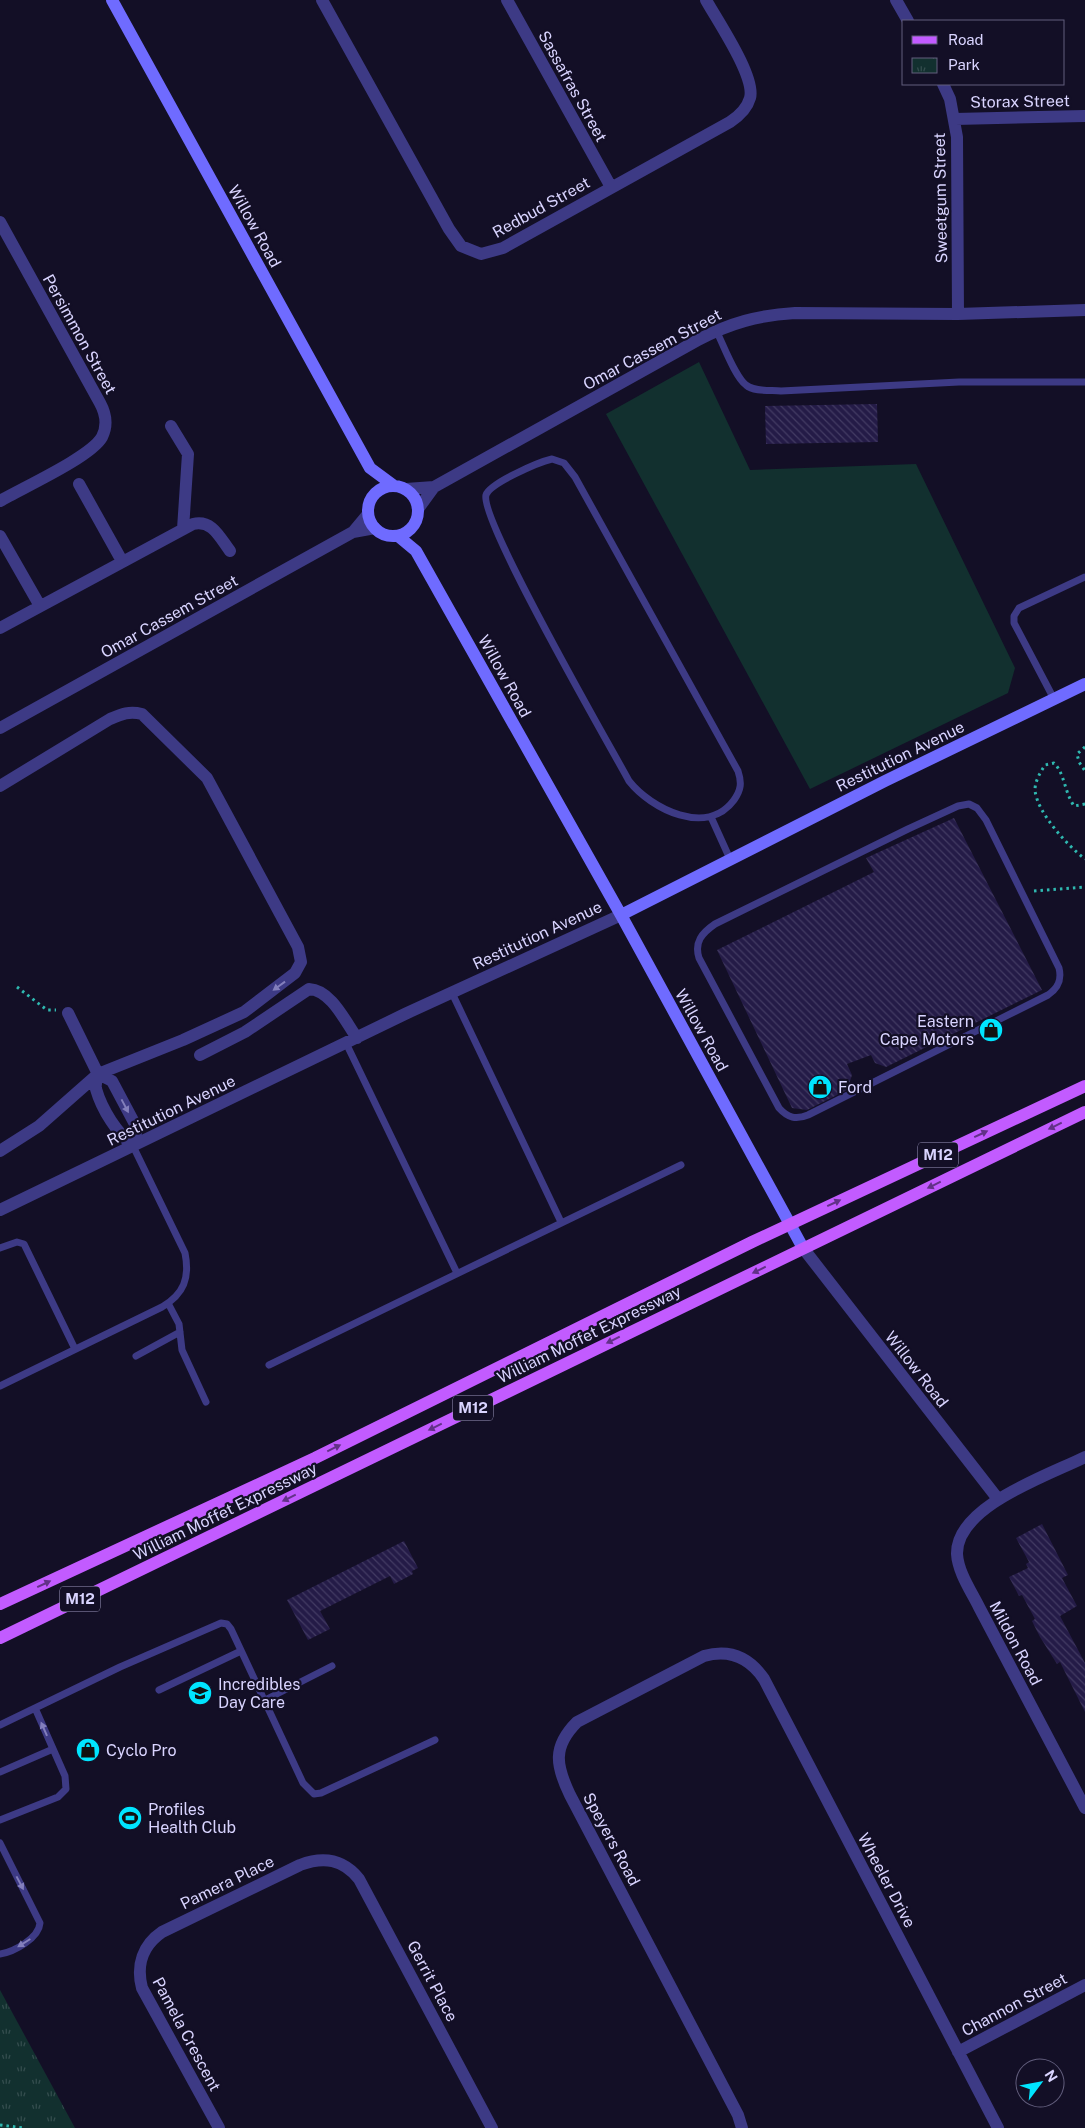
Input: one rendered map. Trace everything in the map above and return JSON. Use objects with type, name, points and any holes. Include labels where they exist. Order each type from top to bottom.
[{"type":"main road","name":"William Moffet Expressway","points":[[0,1604],[315,1458],[790,1224],[1085,1086]]},
{"type":"main road","name":"William Moffet Expressway","points":[[0,1638],[1085,1112]]},
{"type":"street","name":"Willow Road","points":[[112,0],[370,468],[393,485]]},
{"type":"street","name":"Redbud Street","points":[[322,0],[449,229],[461,246],[481,254],[496,251],[730,122],[747,105],[750,97],[747,77],[706,0]]},
{"type":"street","name":"Sassafras Street","points":[[507,0],[611,187]]},
{"type":"street","points":[[896,0],[907,20]]},
{"type":"street","name":"Sweetgum Street","points":[[943,85],[950,99],[955,119],[958,314]]},
{"type":"street","name":"Storax Street","points":[[955,119],[1085,116]]},
{"type":"street","name":"Persimmon Street","points":[[0,222],[100,403],[106,421],[102,436],[87,452],[0,501]]},
{"type":"street","name":"Omar Cassem Street","points":[[406,489],[434,486],[716,330],[736,322],[773,314],[958,314],[1085,310]]},
{"type":"street","points":[[171,426],[188,454],[183,529]]},
{"type":"street","name":"Willow Road","points":[[370,468],[372,496]]},
{"type":"street","points":[[79,484],[122,562]]},
{"type":"street","points":[[393,485],[406,489],[415,497],[418,510],[418,516],[412,528],[398,536],[382,533],[375,528],[368,514],[372,496],[381,488],[393,485]]},
{"type":"street","name":"Omar Cassem Street","points":[[418,510],[434,486]]},
{"type":"street","name":"Omar Cassem Street","points":[[353,532],[368,514]]},
{"type":"street","points":[[0,628],[183,529],[200,522],[205,523],[218,533],[230,551]]},
{"type":"street","name":"Omar Cassem Street","points":[[0,728],[353,532],[375,528]]},
{"type":"street","name":"Willow Road","points":[[412,528],[416,551],[620,914],[803,1248],[998,1499]]},
{"type":"street","points":[[0,536],[40,606]]},
{"type":"street","name":"Willow Road","points":[[398,536],[416,551]]},
{"type":"street","name":"Restitution Avenue","points":[[0,1210],[620,914],[885,781],[1085,684]]},
{"type":"street","points":[[0,786],[116,716],[133,712],[142,714],[207,778],[298,947],[301,956],[300,967],[288,979],[244,1012],[183,1040],[98,1074],[39,1126],[0,1151]]},
{"type":"street","points":[[200,1055],[245,1032],[309,989],[322,992],[351,1041]]},
{"type":"street","points":[[68,1014],[98,1074],[112,1081],[138,1128],[133,1146],[121,1137],[95,1088],[98,1074]]},
{"type":"street","name":"Mildon Road","points":[[1085,1456],[998,1499],[966,1526],[958,1546],[959,1565],[1085,1808]]},
{"type":"street","name":"Speyers Road","points":[[738,1656],[721,1653],[704,1656],[577,1722],[563,1740],[558,1760],[561,1775],[570,1795],[738,2114],[742,2128]]},
{"type":"street","name":"Wheeler Drive","points":[[738,1656],[754,1666],[764,1679],[998,2128]]},
{"type":"street","name":"Pamera Place","points":[[144,1952],[154,1937],[178,1923],[300,1865],[314,1860],[334,1860]]},
{"type":"street","name":"Gerrit Place","points":[[334,1860],[349,1868],[365,1888],[492,2128]]},
{"type":"street","name":"Pamela Crescent","points":[[144,1952],[139,1969],[142,1988],[219,2128]]},
{"type":"street","name":"Channon Street","points":[[958,2052],[1085,1985]]},
{"type":"lane","points":[[716,330],[740,377],[746,385],[754,389],[781,391],[958,382],[1085,382]]},
{"type":"lane","points":[[552,459],[564,463],[575,477],[738,771],[741,788],[737,795],[730,805],[711,818],[677,814],[662,808],[639,794],[629,781],[502,547],[486,502],[488,492],[496,485],[542,461],[552,459]]},
{"type":"lane","points":[[1054,699],[1014,623],[1014,616],[1019,608],[1085,577]]},
{"type":"lane","points":[[963,804],[973,805],[982,813],[1021,892],[1059,968],[1060,982],[1053,991],[802,1118],[790,1117],[779,1108],[697,950],[701,936],[715,924],[963,804]]},
{"type":"lane","points":[[711,818],[730,859]]},
{"type":"lane","points":[[452,993],[561,1222]]},
{"type":"lane","points":[[351,1041],[457,1273]]},
{"type":"lane","points":[[0,1386],[168,1303],[182,1291],[187,1279],[188,1268],[185,1253],[133,1146]]},
{"type":"lane","points":[[268,1365],[680,1165]]},
{"type":"lane","points":[[0,1248],[17,1242],[24,1244],[75,1349]]},
{"type":"lane","points":[[168,1303],[179,1324],[182,1350],[206,1402]]},
{"type":"lane","points":[[136,1356],[180,1332]]},
{"type":"lane","points":[[0,1724],[218,1623],[227,1624],[265,1700],[303,1784],[314,1794],[321,1794],[436,1740]]},
{"type":"lane","points":[[158,1690],[241,1651]]},
{"type":"lane","points":[[265,1700],[332,1666]]},
{"type":"lane","points":[[0,1820],[58,1797],[66,1789],[66,1783],[53,1749],[35,1708]]},
{"type":"lane","points":[[0,1772],[53,1749]]},
{"type":"lane","points":[[0,1843],[40,1923],[35,1936],[0,1954]]},
{"type":"path","points":[[1085,747],[1078,754],[1079,762],[1085,771]]},
{"type":"path","points":[[1085,804],[1074,806],[1068,797],[1061,770],[1054,763],[1045,765],[1037,777],[1035,791],[1057,831],[1069,847],[1085,859]]},
{"type":"path","points":[[1021,892],[1085,887]]},
{"type":"path","points":[[17,987],[47,1010],[60,1009],[68,1014]]},
{"type":"path","points":[[0,2125],[24,2128]]},
{"type":"green space","points":[[699,362],[750,470],[916,464],[1015,668],[1008,693],[810,789],[606,414]]},
{"type":"green space","points":[[0,1990],[75,2128],[0,2128]]},
{"type":"building","points":[[877,404],[878,442],[766,444],[765,406]]},
{"type":"building","points":[[954,818],[1042,990],[886,1067],[875,1063],[871,1055],[847,1064],[852,1075],[847,1090],[807,1110],[792,1108],[717,950],[874,872],[866,858]]},
{"type":"building","points":[[1042,1524],[1068,1575],[1062,1578],[1077,1606],[1060,1616],[1085,1663],[1085,1712],[1060,1662],[1057,1664],[1040,1637],[1032,1621],[1035,1619],[1022,1595],[1019,1596],[1009,1577],[1028,1568],[1026,1564],[1029,1562],[1016,1538]]},
{"type":"building","points":[[404,1541],[418,1568],[412,1571],[413,1574],[394,1584],[390,1576],[320,1611],[330,1629],[308,1640],[287,1600]]},
{"type":"place","name":"Eastern Cape Motors","points":[[991,1030]]},
{"type":"place","name":"Ford","points":[[820,1087]]},
{"type":"place","name":"Incredibles Day Care","points":[[200,1693]]},
{"type":"place","name":"Cyclo Pro","points":[[88,1750]]},
{"type":"place","name":"Profiles Health Club","points":[[130,1818]]}]
